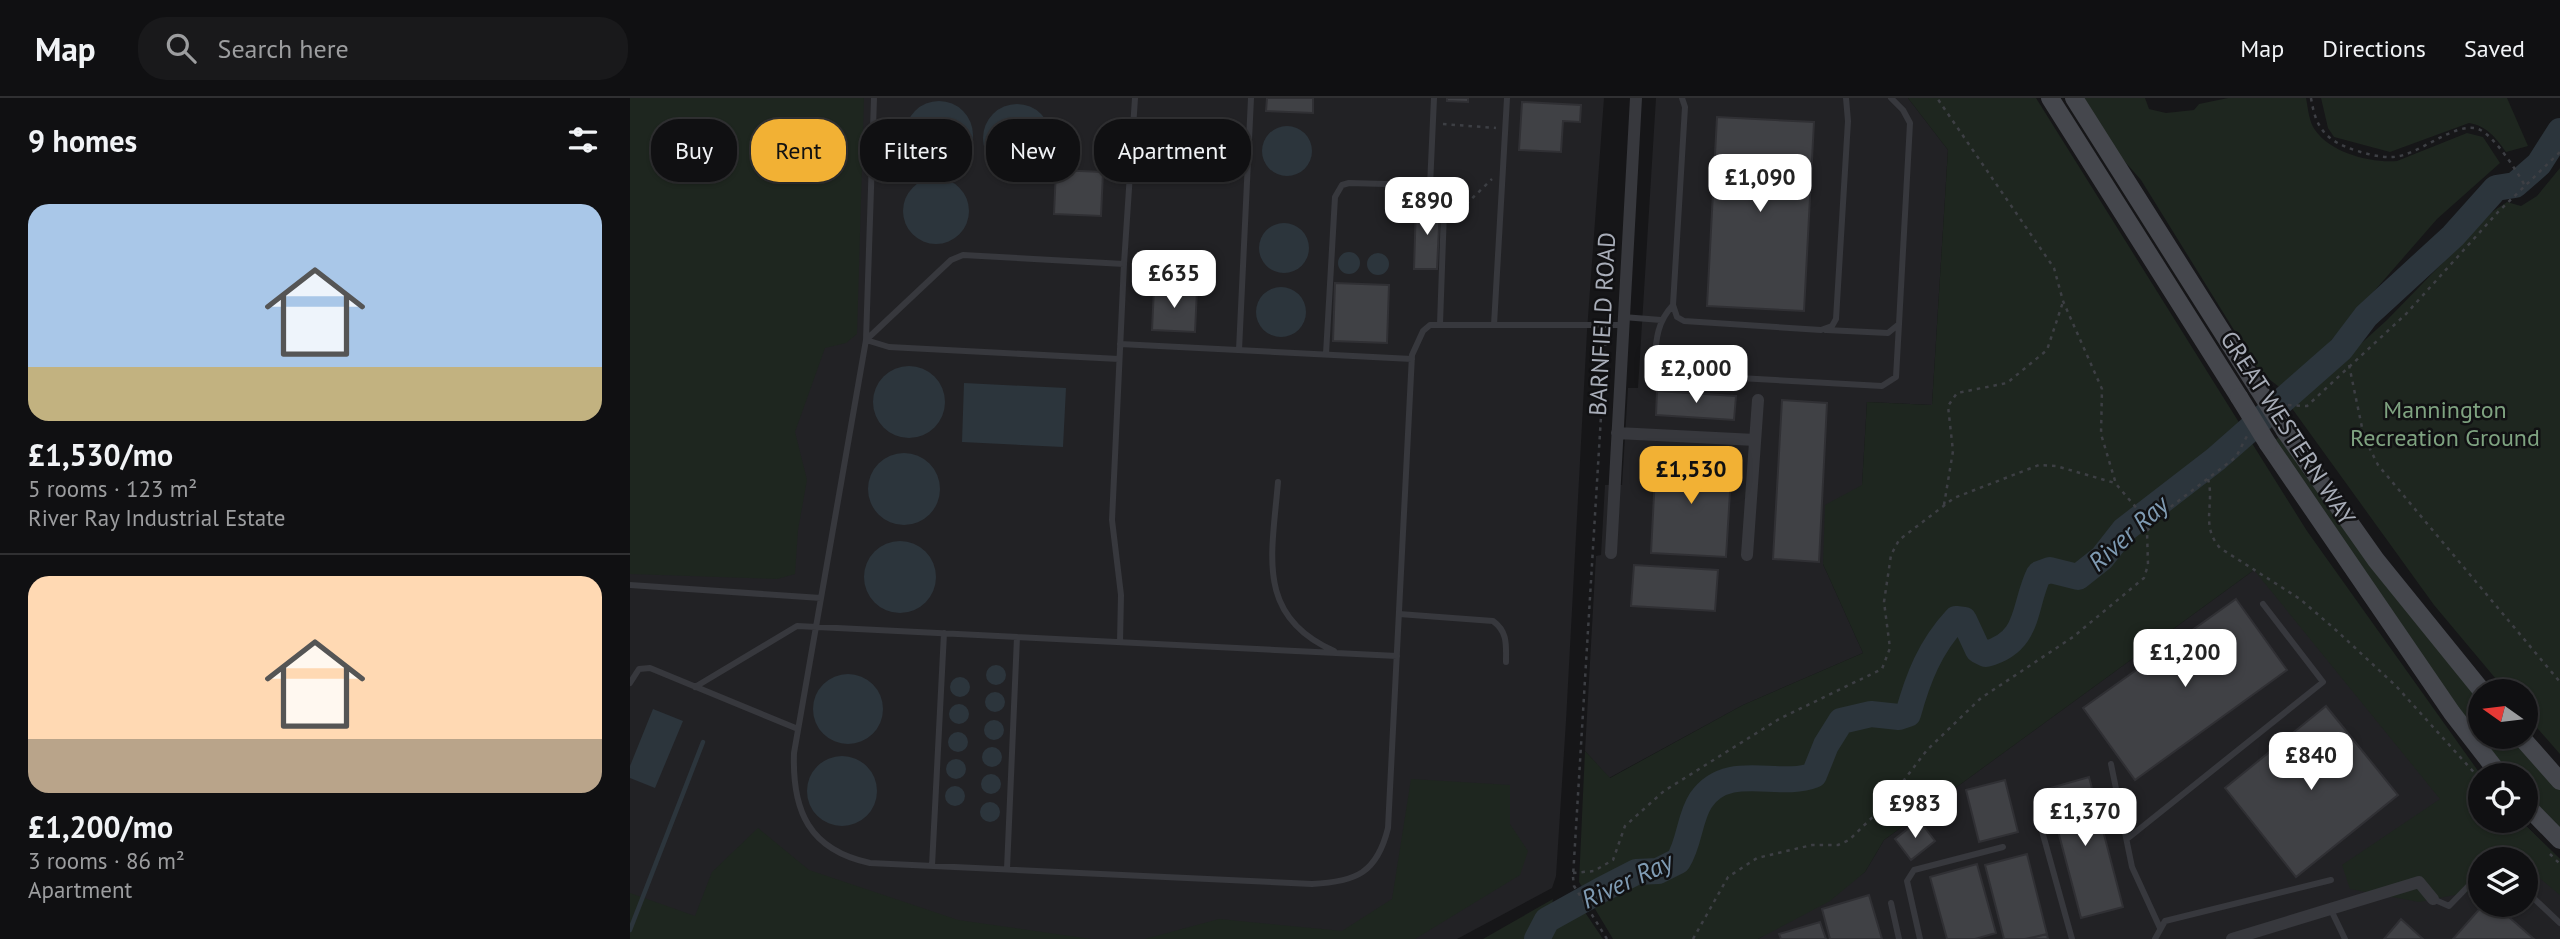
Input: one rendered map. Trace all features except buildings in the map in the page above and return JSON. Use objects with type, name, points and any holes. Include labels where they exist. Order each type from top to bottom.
[{"type":"main road","name":"GREAT WESTERN WAY","points":[[2050,98],[2268,444],[2445,704],[2491,763]]},
{"type":"main road","name":"GREAT WESTERN WAY","points":[[2074,98],[2285,431],[2376,560],[2472,679]]},
{"type":"main road","points":[[2532,749],[2560,780]]},
{"type":"main road","points":[[2538,817],[2560,840]]},
{"type":"street","name":"BARNFIELD ROAD","points":[[1611,553],[1636,98]]},
{"type":"street","points":[[1747,555],[1758,400]]},
{"type":"street","points":[[1617,433],[1755,440]]},
{"type":"street","points":[[2232,939],[2249,937],[2419,882],[2433,899]]},
{"type":"lane","points":[[874,98],[866,340],[798,729],[793,784],[798,808],[811,831],[847,858],[870,863],[1312,884],[1336,883],[1364,873],[1383,848],[1388,828],[1412,359],[1423,331],[1430,325],[1440,324],[1606,325],[1623,321],[1661,320]]},
{"type":"lane","points":[[1120,642],[1121,595],[1112,535],[1124,264],[1135,98]]},
{"type":"lane","points":[[1239,350],[1251,98]]},
{"type":"lane","points":[[1430,186],[1434,98]]},
{"type":"lane","points":[[1494,325],[1507,98]]},
{"type":"lane","points":[[1682,98],[1685,107],[1673,305],[1677,317],[1684,321],[1888,333],[1899,324]]},
{"type":"lane","points":[[1821,330],[1832,326],[1836,319],[1848,121],[1846,98]]},
{"type":"lane","points":[[1673,305],[1661,320],[1656,334],[1654,366],[1666,374],[1882,386],[1896,377],[1910,123],[1903,110],[1891,98]]},
{"type":"lane","points":[[1326,354],[1337,190],[1349,183],[1430,186],[1441,196],[1444,225],[1440,324]]},
{"type":"lane","points":[[866,340],[951,260],[963,255],[1124,264]]},
{"type":"lane","points":[[866,340],[889,348],[1119,359]]},
{"type":"lane","points":[[1120,344],[1412,359]]},
{"type":"lane","points":[[1278,482],[1272,559],[1281,605],[1293,626],[1309,640],[1339,653]]},
{"type":"lane","points":[[630,585],[821,597]]},
{"type":"lane","points":[[2127,839],[2323,682],[2263,604]]},
{"type":"lane","points":[[1399,614],[1493,621],[1502,627],[1507,639],[1506,662]]},
{"type":"lane","points":[[695,687],[797,626],[1397,656]]},
{"type":"lane","points":[[932,866],[944,633]]},
{"type":"lane","points":[[1007,869],[1017,637]]},
{"type":"lane","points":[[630,683],[639,669],[650,668],[798,729]]},
{"type":"lane","points":[[2111,764],[2132,867],[2160,928]]},
{"type":"lane","points":[[2042,831],[2072,939]]},
{"type":"lane","points":[[1920,939],[1907,881],[1914,870],[2003,847]]},
{"type":"lane","points":[[2155,939],[2165,921],[2331,880]]},
{"type":"lane","points":[[2433,899],[2449,906],[2468,886]]},
{"type":"lane","points":[[2538,902],[2560,923]]},
{"type":"lane","points":[[1891,903],[1899,939]]},
{"type":"lane","points":[[2331,910],[2344,939]]},
{"type":"path","points":[[1693,939],[1728,877],[1757,858],[1812,845],[1839,845],[1849,840],[1885,805],[1927,750],[1981,698],[2073,637],[2144,578],[2148,565],[2147,531],[2139,510],[2116,484],[2101,434],[2102,389],[2063,301],[2054,268],[1937,98]]},
{"type":"path","points":[[2311,98],[2318,127],[2328,137],[2354,150],[2392,158],[2468,127],[2483,131],[2525,186]]},
{"type":"path","points":[[1433,124],[1505,129]]},
{"type":"path","points":[[2284,405],[2306,406],[2406,314],[2560,152]]},
{"type":"path","points":[[1444,225],[1503,169]]},
{"type":"path","points":[[1944,505],[1953,451],[1948,406],[1957,393],[2007,383],[2048,350],[2063,301]]},
{"type":"path","points":[[1606,325],[1573,886],[1607,939]]},
{"type":"path","points":[[2349,365],[2364,437],[2378,465],[2560,682]]},
{"type":"path","points":[[2147,531],[2160,515],[2236,457],[2242,441]]},
{"type":"path","points":[[1573,873],[1594,871],[1613,860],[1630,819],[1664,791],[1779,719],[1882,669],[1890,648],[1884,602],[1891,555],[1899,540],[1944,505],[2039,465],[2056,466],[2116,484]]},
{"type":"path","points":[[2208,478],[2211,488],[2207,520],[2212,539],[2220,548],[2300,599],[2337,631],[2396,686],[2468,766]]},
{"type":"shaded area","points":[[630,98],[1604,98],[1587,331],[1556,876],[1552,888],[1457,939],[630,939]]},
{"type":"shaded area","points":[[1656,98],[1908,98],[1948,150],[1932,405],[1867,402],[1862,486],[1823,564],[1863,653],[1743,705],[1609,778],[1585,751],[1596,556],[1601,555],[1605,485],[1622,485],[1628,388],[1638,388]]},
{"type":"shaded area","points":[[939,101],[958,107],[968,119],[910,119],[920,107]]},
{"type":"shaded area","points":[[1017,104],[1030,107],[1045,119],[989,119],[998,110]]},
{"type":"shaded area","points":[[986,125],[986,151],[983,138]]},
{"type":"shaded area","points":[[1277,127],[1297,127],[1311,141],[1311,161],[1297,175],[1277,175],[1263,161],[1263,141]]},
{"type":"shaded area","points":[[919,182],[953,182],[964,192],[969,204],[969,218],[964,230],[955,239],[943,244],[929,244],[917,239],[908,230],[903,218],[905,198]]},
{"type":"shaded area","points":[[1284,223],[1302,230],[1309,248],[1302,266],[1284,273],[1266,266],[1259,248],[1266,230]]},
{"type":"shaded area","points":[[1345,252],[1353,252],[1360,259],[1360,267],[1353,274],[1345,274],[1338,267],[1338,259]]},
{"type":"shaded area","points":[[1374,253],[1382,253],[1389,260],[1389,268],[1382,275],[1374,275],[1367,268],[1367,260]]},
{"type":"shaded area","points":[[1281,287],[1299,294],[1306,312],[1299,330],[1281,337],[1263,330],[1256,312],[1263,294]]},
{"type":"shaded area","points":[[909,366],[929,372],[939,382],[945,402],[939,422],[929,432],[909,438],[889,432],[879,422],[873,402],[879,382],[889,372]]},
{"type":"shaded area","points":[[964,383],[1066,388],[1063,447],[962,442]]},
{"type":"shaded area","points":[[904,453],[924,459],[934,469],[940,489],[934,509],[924,519],[904,525],[884,519],[874,509],[868,489],[874,469],[884,459]]},
{"type":"shaded area","points":[[900,541],[920,547],[930,557],[936,577],[930,597],[920,607],[900,613],[880,607],[870,597],[864,577],[870,557],[880,547]]},
{"type":"shaded area","points":[[2254,570],[2471,763],[2468,763],[2468,833],[2533,833],[2560,859],[2560,939],[1758,939],[1865,872],[1884,840]]},
{"type":"shaded area","points":[[996,665],[1003,668],[1006,675],[1003,682],[996,685],[989,682],[986,675],[989,668]]},
{"type":"shaded area","points":[[848,674],[867,680],[877,690],[883,709],[877,728],[867,738],[848,744],[829,738],[819,728],[813,709],[819,690],[829,680]]},
{"type":"shaded area","points":[[960,677],[967,680],[970,687],[967,694],[960,697],[953,694],[950,687],[953,680]]},
{"type":"shaded area","points":[[995,692],[1002,695],[1005,702],[1002,709],[995,712],[988,709],[985,702],[988,695]]},
{"type":"shaded area","points":[[959,704],[966,707],[969,714],[966,721],[959,724],[952,721],[949,714],[952,707]]},
{"type":"shaded area","points":[[653,709],[683,721],[655,788],[630,778],[630,766]]},
{"type":"shaded area","points":[[994,720],[1001,723],[1004,730],[1001,737],[994,740],[987,737],[984,730],[987,723]]},
{"type":"shaded area","points":[[958,732],[965,735],[968,742],[965,749],[958,752],[951,749],[948,742],[951,735]]},
{"type":"shaded area","points":[[992,747],[999,750],[1002,757],[999,764],[992,767],[985,764],[982,757],[985,750]]},
{"type":"shaded area","points":[[842,756],[861,762],[871,772],[877,791],[871,810],[861,820],[842,826],[823,820],[813,810],[807,791],[813,772],[823,762]]},
{"type":"shaded area","points":[[956,759],[963,762],[966,769],[963,776],[956,779],[949,776],[946,769],[949,762]]},
{"type":"shaded area","points":[[991,774],[998,777],[1001,784],[998,791],[991,794],[984,791],[981,784],[984,777]]},
{"type":"shaded area","points":[[955,786],[962,789],[965,796],[962,803],[955,806],[948,803],[945,796],[948,789]]},
{"type":"shaded area","points":[[990,802],[997,805],[1000,812],[997,819],[990,822],[983,819],[980,812],[983,805]]},
{"type":"green space","points":[[630,98],[864,98],[863,119],[860,119],[862,182],[857,334],[846,343],[825,348],[795,432],[807,480],[798,530],[795,574],[777,579],[630,574]]},
{"type":"green space","points":[[1908,98],[2036,98],[2307,531],[2472,763],[2468,763],[2468,833],[2533,833],[2560,859],[2560,895],[2538,877],[2538,847],[2468,847],[2468,892],[2419,902],[2350,889],[2342,865],[2440,799],[2254,570],[1884,840],[1865,872],[1830,901],[1758,939],[1613,939],[1579,882],[1585,751],[1610,778],[1743,705],[1863,653],[1823,564],[1825,505],[1862,485],[1867,402],[1932,405],[1948,150]]},
{"type":"green space","points":[[2084,98],[2145,98],[2149,109],[2166,113],[2194,110],[2199,104],[2228,98],[2306,98],[2315,130],[2331,145],[2352,155],[2397,161],[2467,133],[2483,137],[2500,163],[2437,219],[2308,367],[2283,390],[2260,372],[2141,180],[2112,147]]},
{"type":"green space","points":[[2321,98],[2507,98],[2528,146],[2506,152],[2495,137],[2469,123],[2390,152],[2334,137],[2328,128]]},
{"type":"green space","name":"Mannington Recreation Ground","points":[[2560,168],[2560,754],[2538,729],[2538,679],[2496,679],[2434,605],[2291,407],[2387,320],[2492,212],[2507,202],[2521,206],[2537,196]]},
{"type":"green space","points":[[2279,437],[2367,560],[2468,686],[2468,722],[2275,440]]},
{"type":"green space","points":[[2490,749],[2522,749],[2536,763],[2501,763]]},
{"type":"green space","points":[[2538,766],[2560,789],[2560,828],[2538,805]]},
{"type":"green space","points":[[1411,779],[1510,785],[1510,824],[1528,851],[1520,875],[1415,939],[1145,939],[1219,919],[1342,931],[1392,899]]},
{"type":"green space","points":[[758,828],[809,870],[958,920],[1091,939],[630,939],[630,893],[695,916],[712,872]]},
{"type":"green space","points":[[1553,899],[1532,939],[1483,939]]},
{"type":"green space","points":[[1580,905],[1603,939],[1542,939],[1555,919]]},
{"type":"waterway","name":"River Ray","points":[[1537,939],[1547,920],[1601,890],[1636,872],[1658,871],[1678,861],[1697,807],[1712,788],[1739,779],[1785,779],[1814,775],[1826,745],[1841,721],[1871,714],[1899,717],[1908,714],[1926,664],[1956,619],[1964,620],[1978,650],[1986,654],[2011,641],[2023,622],[2039,574],[2050,570],[2078,577],[2102,558],[2124,530],[2216,459],[2341,349],[2366,316],[2453,236],[2496,188],[2515,185],[2539,164],[2560,131]]},
{"type":"waterway","points":[[630,930],[703,742]]}]
